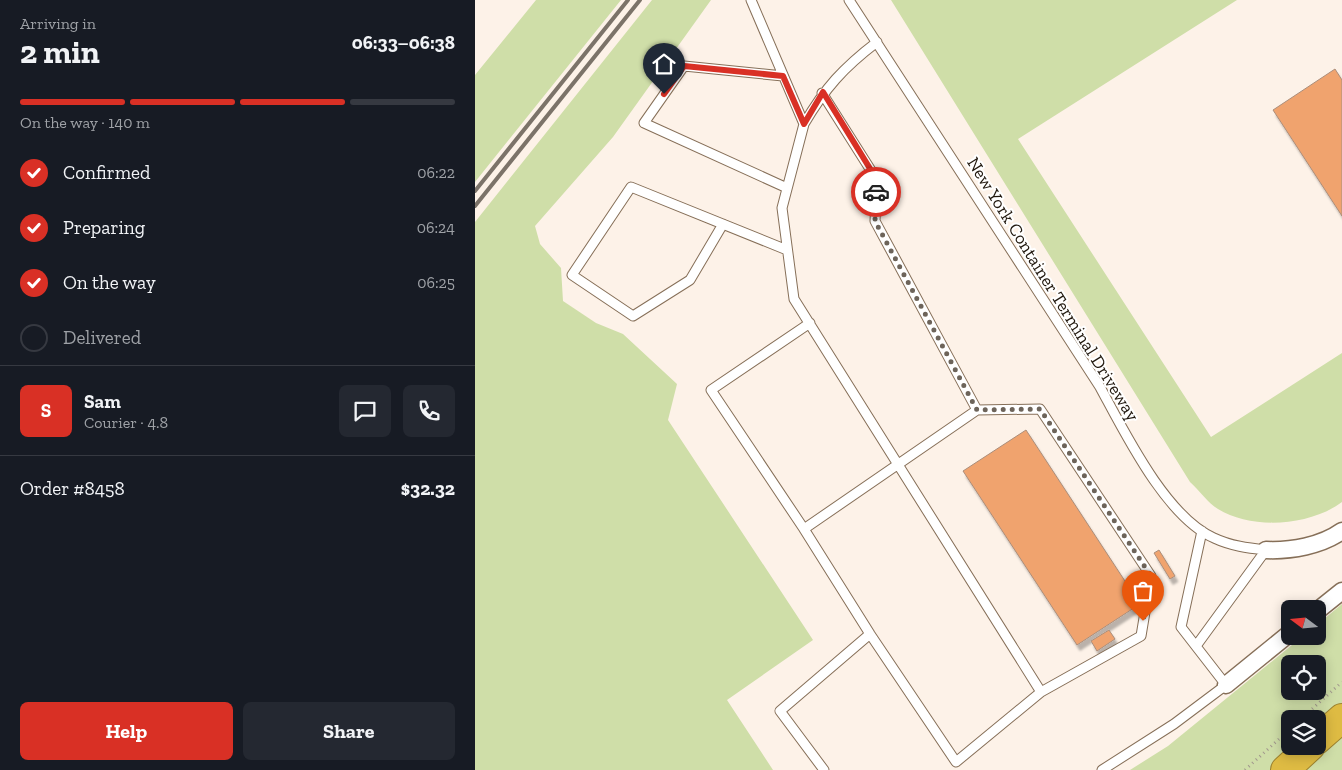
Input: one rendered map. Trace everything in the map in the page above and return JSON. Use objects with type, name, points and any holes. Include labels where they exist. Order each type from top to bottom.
[{"type":"highway","points":[[1326,732],[1342,718]]},
{"type":"highway","points":[[1285,770],[1301,755]]},
{"type":"street","points":[[1266,550],[1282,551],[1310,545],[1324,541],[1342,531]]},
{"type":"street","points":[[1326,603],[1342,591]]},
{"type":"street","points":[[1226,685],[1281,640]]},
{"type":"lane","points":[[751,0],[804,124]]},
{"type":"lane","name":"New York Container Terminal Driveway","points":[[849,0],[1100,387],[1127,437],[1162,491],[1181,514],[1202,531],[1225,543],[1266,550]]},
{"type":"lane","points":[[877,42],[848,64],[823,92],[804,124],[781,208],[794,299],[1041,692]]},
{"type":"lane","points":[[783,76],[684,66],[644,123],[787,188]]},
{"type":"lane","points":[[823,92],[877,180],[875,221],[977,410]]},
{"type":"lane","points":[[723,224],[691,280],[633,316],[572,275],[631,187],[723,224],[787,250]]},
{"type":"lane","points":[[804,528],[977,410],[1040,409],[1151,576],[1141,636],[1041,692],[956,762],[870,634],[804,528],[711,390],[809,323]]},
{"type":"lane","points":[[1102,770],[1174,724],[1226,685],[1181,627],[1202,531]]},
{"type":"lane","points":[[1196,646],[1266,550]]},
{"type":"lane","points":[[824,770],[780,711],[870,634]]},
{"type":"path","points":[[1311,710],[1342,682]]},
{"type":"path","points":[[1245,770],[1281,737]]},
{"type":"green space","points":[[536,0],[621,0],[475,182],[475,75]]},
{"type":"green space","points":[[652,0],[711,0],[613,137],[535,226],[540,244],[561,268],[563,301],[596,323],[623,334],[677,384],[668,420],[813,640],[727,700],[773,770],[475,770],[475,222]]},
{"type":"green space","points":[[891,0],[1237,0],[1018,139],[1211,437],[1342,353],[1342,502],[1329,510],[1298,520],[1264,522],[1247,520],[1232,516],[1218,509],[1190,482]]},
{"type":"green space","points":[[1342,604],[1342,770],[1130,770],[1168,746],[1292,645],[1326,645],[1326,617]]},
{"type":"building","points":[[1335,69],[1342,80],[1342,216],[1273,110]]},
{"type":"building","points":[[1026,430],[1140,604],[1077,645],[963,471]]},
{"type":"building","points":[[1159,550],[1175,576],[1170,579],[1154,553]]},
{"type":"building","points":[[1109,630],[1115,639],[1097,651],[1091,641]]},
{"type":"railway","points":[[475,191],[628,0]]},
{"type":"railway","points":[[475,206],[640,0]]},
{"type":"way so far","points":[[876,192],[875,221],[977,410],[1040,409],[1151,576],[1143,621]]},
{"type":"route","points":[[664,94],[684,66],[783,76],[804,124],[823,92],[877,180],[876,192]]}]
